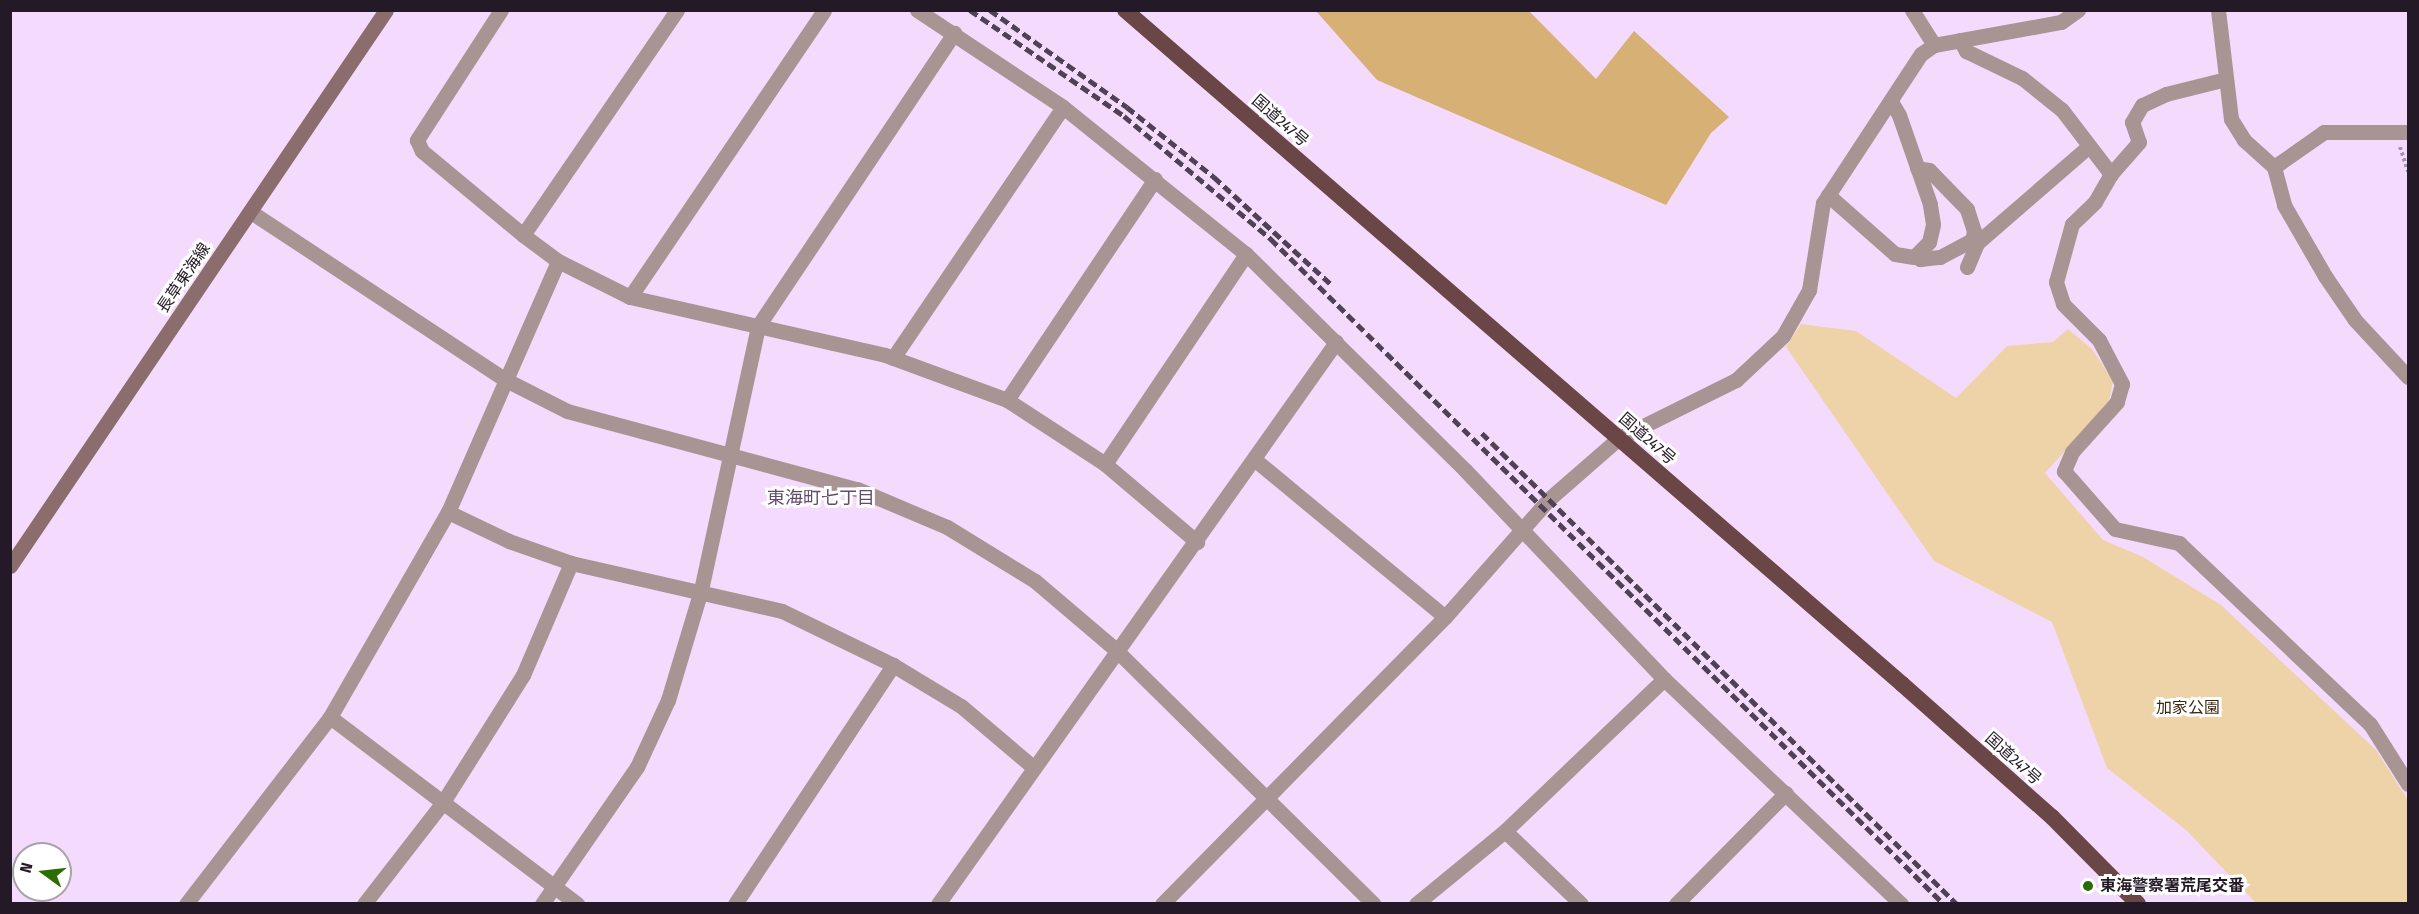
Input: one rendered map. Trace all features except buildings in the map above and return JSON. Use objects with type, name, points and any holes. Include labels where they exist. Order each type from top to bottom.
[{"type":"highway","name":"国道247号","points":[[1125,10],[2034,801],[2138,903]]},
{"type":"main road","name":"長草東海線","points":[[10,566],[386,10]]},
{"type":"street","points":[[501,10],[417,140],[422,151],[523,235],[558,261],[630,297],[893,358],[1007,400],[1105,464],[1197,542]]},
{"type":"street","points":[[523,235],[677,10]]},
{"type":"street","points":[[630,297],[824,10]]},
{"type":"street","points":[[917,10],[1063,107],[1246,254],[1523,532],[1664,679],[1901,903]]},
{"type":"street","points":[[1912,10],[1935,45]]},
{"type":"street","points":[[1162,903],[1268,799],[1445,617],[1523,532],[1549,499],[1619,438],[1736,380],[1783,336],[1809,290],[1819,222],[1828,195],[1921,54],[1935,45],[2061,22],[2078,10]]},
{"type":"street","points":[[2218,10],[2231,118],[2244,140],[2274,167],[2284,205],[2325,276],[2355,320],[2409,377]]},
{"type":"street","points":[[542,903],[637,767],[668,700],[701,590],[758,326],[954,33]]},
{"type":"street","points":[[1960,40],[1966,51],[2022,78],[2062,110],[2111,174]]},
{"type":"street","points":[[2226,79],[2166,94],[2142,105],[2132,122],[2139,142],[2111,174],[2095,202],[2072,224],[2056,282],[2064,304],[2099,340],[2122,384],[2117,402],[2072,452],[2064,471],[2115,529],[2179,543],[2370,724],[2405,773]]},
{"type":"street","points":[[1891,101],[1896,107],[1917,168],[1933,224],[1929,242],[1916,255]]},
{"type":"street","points":[[893,358],[1063,107]]},
{"type":"street","points":[[2274,167],[2324,132],[2403,133]]},
{"type":"street","points":[[1828,195],[1895,254],[1916,255],[1920,259],[1940,257],[1975,242],[2090,146]]},
{"type":"street","points":[[1917,168],[1929,171],[1967,209],[1974,221],[1975,242],[1967,267]]},
{"type":"street","points":[[1007,400],[1155,179]]},
{"type":"street","points":[[251,212],[506,380],[567,411],[618,428],[730,453],[857,489],[947,527],[1035,580],[1115,650],[1374,903]]},
{"type":"street","points":[[1105,464],[1246,254]]},
{"type":"street","points":[[186,903],[330,717],[448,512],[558,261]]},
{"type":"street","points":[[938,903],[1115,650],[1197,542],[1336,342]]},
{"type":"street","points":[[1254,459],[1445,617]]},
{"type":"street","points":[[448,512],[509,541],[571,563],[701,590],[782,611],[893,665],[961,706],[1033,767]]},
{"type":"street","points":[[364,903],[443,802],[524,675],[571,563]]},
{"type":"street","points":[[735,903],[893,665]]},
{"type":"street","points":[[1416,903],[1505,831],[1664,679]]},
{"type":"street","points":[[330,717],[553,889],[577,903]]},
{"type":"street","points":[[1676,903],[1786,792]]},
{"type":"street","points":[[1505,831],[1581,903]]},
{"type":"path","points":[[2403,133],[2409,172]]},
{"type":"green space","name":"加家公園","points":[[1801,324],[1856,331],[1956,398],[2007,346],[2053,342],[2068,329],[2092,349],[2113,381],[2109,402],[2045,473],[2103,540],[2143,557],[2221,605],[2376,750],[2408,800],[2408,903],[2256,903],[2187,831],[2107,768],[2052,622],[1934,561],[1786,347]]},
{"type":"shaded area","points":[[1316,11],[1529,11],[1596,79],[1634,31],[1729,117],[1711,133],[1666,205],[1377,80]]},
{"type":"railway","points":[[970,10],[1124,116],[1271,239],[1944,904]]},
{"type":"railway","points":[[990,10],[1127,107],[1214,177],[1333,286]]},
{"type":"railway","points":[[1482,433],[1957,904]]},
{"type":"place","name":"東海警察署荒尾交番","points":[[2088,886]]},
{"type":"district","name":"東海町七丁目","points":[[821,498]]}]
